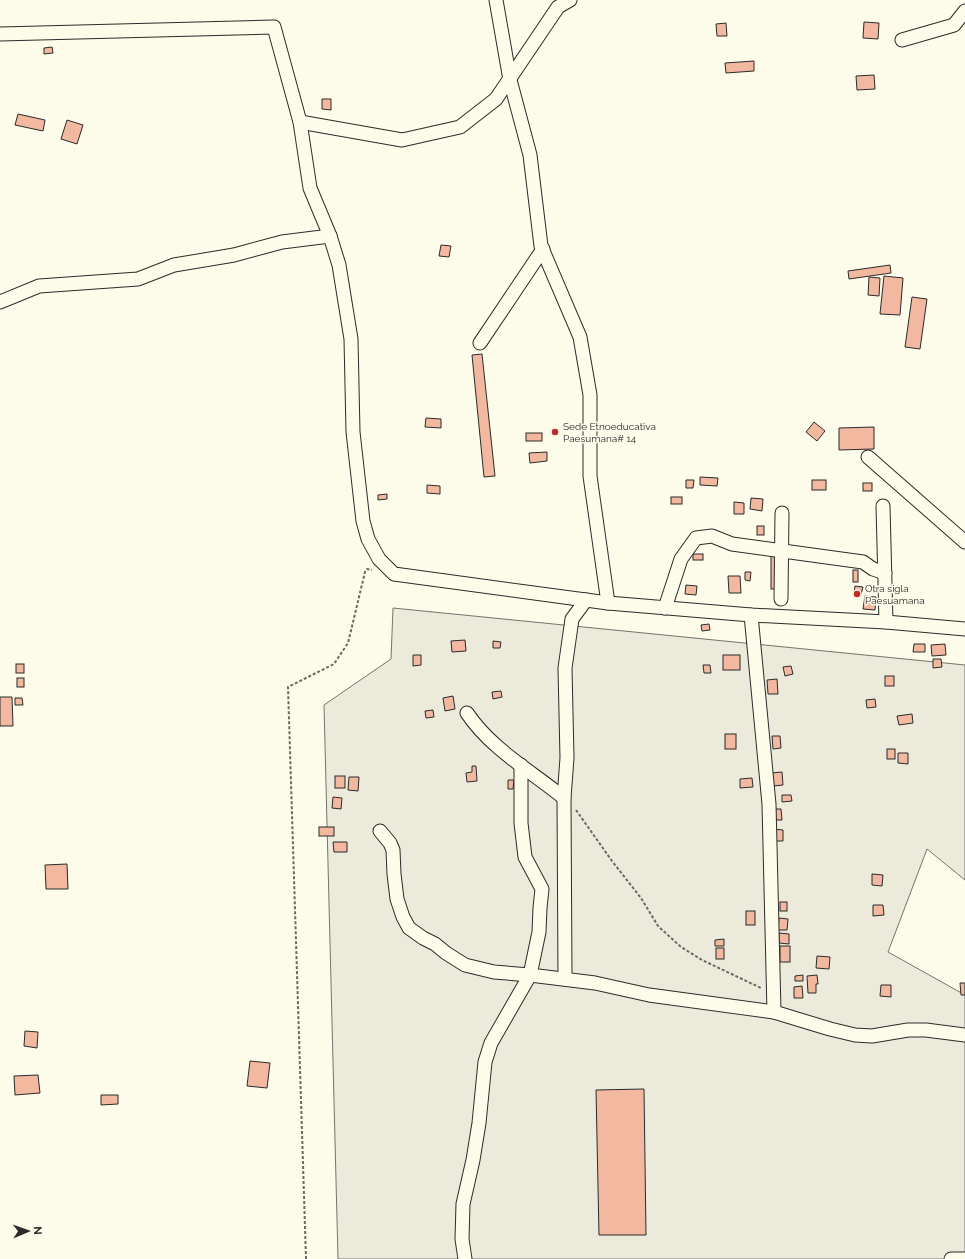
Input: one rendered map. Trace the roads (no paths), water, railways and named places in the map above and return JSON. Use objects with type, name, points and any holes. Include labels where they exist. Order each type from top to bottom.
[{"type":"street","points":[[496,0],[510,80],[530,155],[541,246],[580,336],[590,395],[590,476],[608,604]]},
{"type":"street","points":[[300,122],[402,140],[460,127],[496,99],[558,7],[570,0]]},
{"type":"street","points":[[902,40],[954,25],[965,11]]},
{"type":"street","points":[[0,34],[274,27],[300,122],[310,188],[330,236],[339,264],[351,339],[354,432],[363,520],[368,539],[379,559],[394,574],[608,604],[751,615],[886,622],[965,629]]},
{"type":"street","points":[[0,302],[39,286],[138,279],[174,265],[234,254],[282,242],[330,236]]},
{"type":"street","points":[[480,343],[543,249]]},
{"type":"street","points":[[868,457],[965,542]]},
{"type":"street","points":[[883,506],[886,622]]},
{"type":"street","points":[[781,599],[782,512]]},
{"type":"street","points":[[665,608],[681,559],[696,538],[712,536],[732,544],[864,562],[873,569],[885,574]]},
{"type":"street","points":[[565,980],[565,668],[572,619],[586,600]]},
{"type":"street","points":[[751,615],[769,804],[774,1012]]},
{"type":"street","points":[[467,713],[502,751],[564,798]]},
{"type":"street","points":[[465,1259],[462,1239],[463,1204],[473,1160],[479,1123],[485,1062],[491,1043],[530,975],[539,932],[542,889],[525,856],[521,823],[521,765]]},
{"type":"street","points":[[380,831],[390,843],[393,850],[397,899],[402,917],[409,928],[466,965],[494,972],[595,983],[649,995],[774,1012],[855,1035],[872,1036],[908,1030],[965,1035]]},
{"type":"street","points":[[951,1259],[965,1259]]},
{"type":"place","name":"Sede Etnoeducativa Paesumana# 14","points":[[555,432]]},
{"type":"place","name":"Otra sigla Paesuamana","points":[[857,594]]}]
